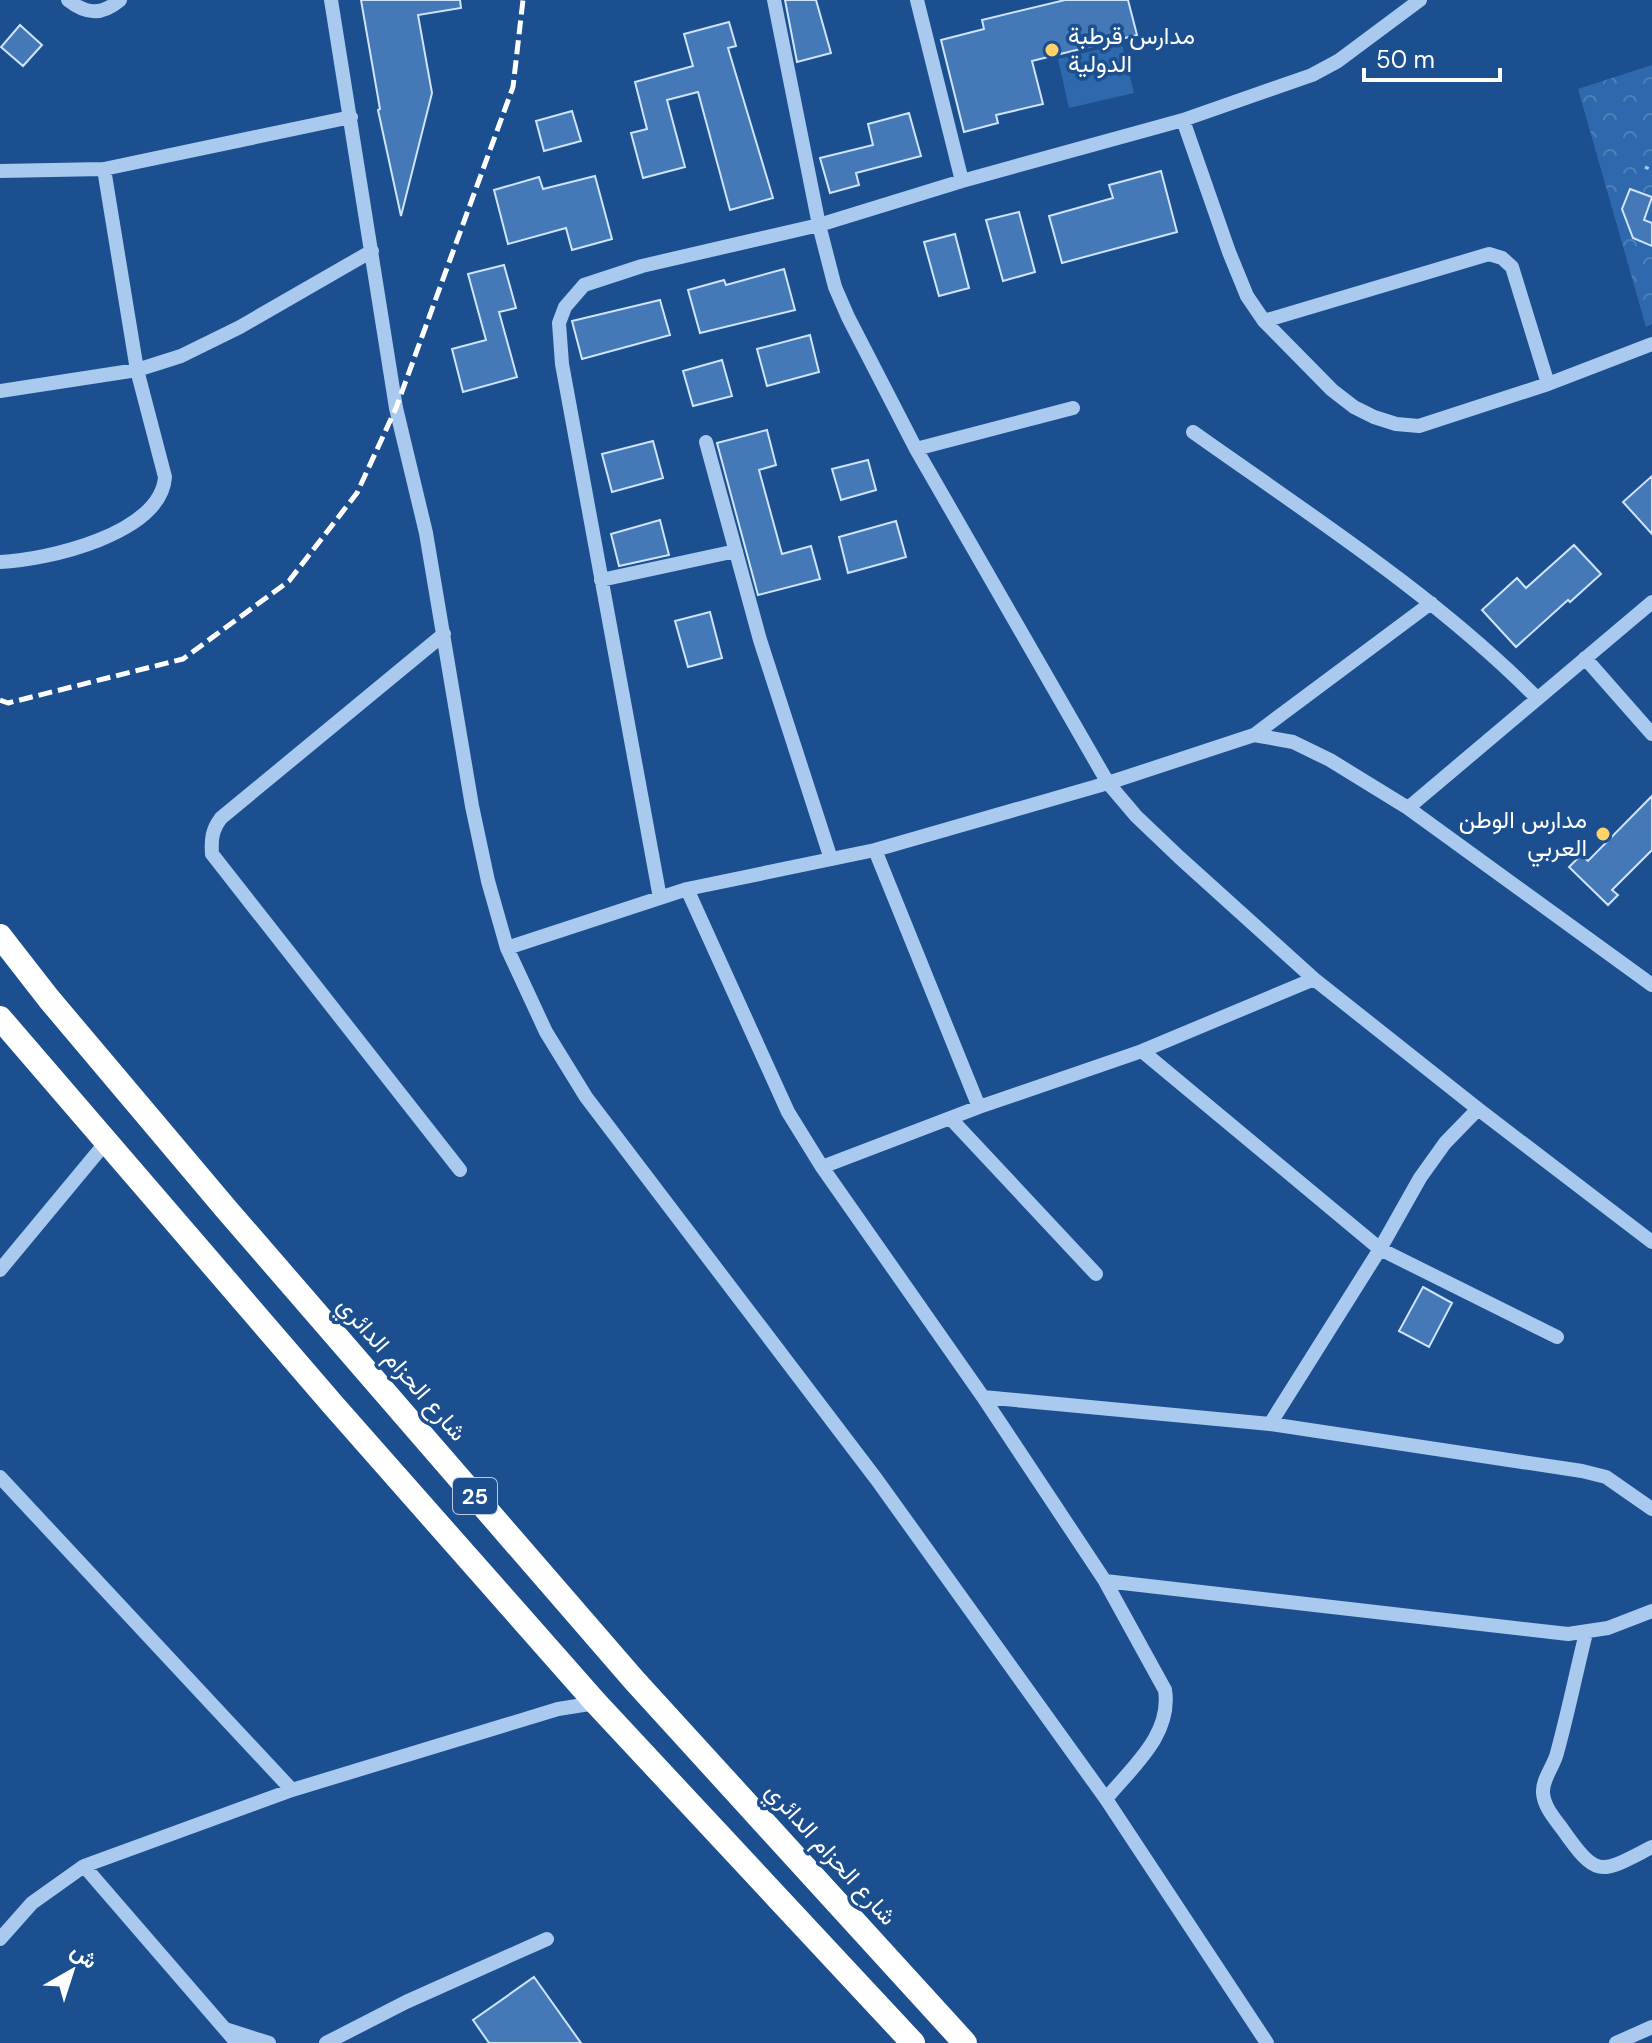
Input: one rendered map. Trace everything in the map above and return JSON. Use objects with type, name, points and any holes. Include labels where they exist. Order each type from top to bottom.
[{"type":"highway","name":"شارع الحزام الدائري","points":[[0,936],[49,999],[227,1210],[634,1680],[965,2043]]},
{"type":"highway","name":"25","points":[[2,1024],[596,1703],[913,2043]]},
{"type":"street","points":[[68,0],[80,9],[97,13],[109,9],[120,0]]},
{"type":"street","points":[[331,0],[396,408],[426,533],[472,806],[488,881],[507,948],[546,1032],[586,1097],[877,1480],[1106,1799],[1267,2043]]},
{"type":"street","points":[[774,0],[819,225],[835,287],[916,449],[1108,783],[1157,836],[1314,979],[1652,1242]]},
{"type":"street","points":[[917,0],[962,181]]},
{"type":"street","points":[[660,898],[562,364],[559,323],[565,307],[584,285],[642,266],[819,225],[962,181],[1183,120],[1312,75],[1338,61],[1420,0]]},
{"type":"street","points":[[0,171],[104,169],[351,117]]},
{"type":"street","points":[[1183,120],[1247,296],[1264,321],[1332,390],[1354,407],[1396,424],[1419,426],[1548,384],[1652,344]]},
{"type":"street","points":[[0,562],[49,556],[91,543],[121,530],[153,508],[160,499],[165,477],[137,370],[104,169]]},
{"type":"street","points":[[0,391],[137,370],[181,356],[240,327],[372,251]]},
{"type":"street","points":[[1264,321],[1489,254],[1502,258],[1512,267],[1548,384]]},
{"type":"street","points":[[916,449],[1073,408]]},
{"type":"street","points":[[1193,432],[1431,603],[1508,668],[1537,698]]},
{"type":"street","points":[[706,442],[760,640],[831,859]]},
{"type":"street","points":[[601,580],[736,551]]},
{"type":"street","points":[[1408,808],[1652,602]]},
{"type":"street","points":[[507,948],[687,889],[875,850],[1108,783],[1254,735],[1431,603]]},
{"type":"street","points":[[444,634],[221,818],[211,838],[212,854],[460,1170]]},
{"type":"street","points":[[1585,658],[1652,734]]},
{"type":"street","points":[[1254,735],[1293,742],[1330,760],[1408,808],[1652,985]]},
{"type":"street","points":[[875,850],[979,1107]]},
{"type":"street","points":[[687,889],[788,1112],[822,1167],[983,1397],[1105,1581],[1165,1690],[1164,1720],[1154,1742],[1106,1799]]},
{"type":"street","points":[[822,1167],[979,1107],[1142,1051],[1314,979]]},
{"type":"street","points":[[1142,1051],[1380,1249],[1557,1337]]},
{"type":"street","points":[[1270,1424],[1380,1249],[1420,1178],[1445,1143],[1478,1109]]},
{"type":"street","points":[[951,1119],[1096,1274]]},
{"type":"street","points":[[0,1270],[107,1141]]},
{"type":"street","points":[[983,1397],[1270,1424],[1582,1471],[1606,1477],[1652,1509]]},
{"type":"street","points":[[0,1477],[292,1790]]},
{"type":"street","points":[[1105,1581],[1568,1634],[1608,1628],[1652,1611]]},
{"type":"street","points":[[1586,1633],[1557,1755],[1543,1790],[1544,1798],[1580,1855],[1594,1866],[1606,1868],[1616,1865],[1652,1847]]},
{"type":"street","points":[[0,1939],[32,1903],[84,1866],[292,1790],[558,1709],[596,1703]]},
{"type":"street","points":[[84,1866],[237,2043]]},
{"type":"street","points":[[326,2043],[406,2002],[547,1939]]},
{"type":"street","points":[[220,2027],[269,2043]]},
{"type":"street","points":[[1616,2043],[1652,2027]]},
{"type":"path","points":[[1645,167],[1652,170]]},
{"type":"green space","points":[[1122,44],[1134,93],[1069,108],[1058,59]]},
{"type":"green space","points":[[1652,65],[1652,324],[1646,327],[1578,89]]},
{"type":"building","points":[[361,0],[460,0],[461,8],[418,15],[432,93],[401,216],[378,110]]},
{"type":"building","points":[[785,0],[816,0],[831,53],[797,62]]},
{"type":"building","points":[[1065,0],[1128,0],[1137,35],[1032,61],[1043,104],[996,115],[998,123],[964,132],[941,40],[984,29],[982,20]]},
{"type":"building","points":[[729,22],[736,46],[728,48],[773,198],[730,210],[698,92],[667,100],[685,167],[643,178],[631,133],[647,129],[635,82],[693,66],[684,34]]},
{"type":"building","points":[[20,25],[42,45],[23,66],[1,47]]},
{"type":"building","points":[[572,111],[581,141],[544,151],[536,121]]},
{"type":"building","points":[[909,113],[921,156],[856,173],[859,185],[830,193],[820,158],[873,145],[868,124]]},
{"type":"building","points":[[1161,171],[1177,232],[1062,263],[1049,216],[1113,198],[1109,185]]},
{"type":"building","points":[[595,176],[612,239],[572,250],[566,228],[508,244],[494,190],[539,177],[543,189]]},
{"type":"building","points":[[1630,189],[1652,197],[1644,220],[1652,223],[1652,246],[1633,238],[1622,209]]},
{"type":"building","points":[[1019,212],[1035,272],[1003,281],[986,220]]},
{"type":"building","points":[[955,234],[969,288],[939,296],[924,242]]},
{"type":"building","points":[[504,265],[516,308],[499,312],[517,377],[463,392],[452,349],[486,340],[468,274]]},
{"type":"building","points":[[784,269],[795,310],[700,333],[688,290],[724,280],[726,285]]},
{"type":"building","points":[[660,300],[670,335],[582,359],[572,321]]},
{"type":"building","points":[[810,335],[819,372],[767,386],[757,349]]},
{"type":"building","points":[[722,360],[732,396],[693,406],[683,371]]},
{"type":"building","points":[[767,430],[776,465],[759,470],[782,554],[811,546],[820,579],[758,595],[717,443]]},
{"type":"building","points":[[653,441],[663,478],[612,492],[602,454]]},
{"type":"building","points":[[868,460],[876,490],[841,500],[832,469]]},
{"type":"building","points":[[1652,476],[1652,534],[1623,502]]},
{"type":"building","points":[[660,520],[669,555],[619,566],[611,534]]},
{"type":"building","points":[[896,521],[906,557],[848,573],[839,537]]},
{"type":"building","points":[[1574,545],[1601,574],[1516,647],[1482,610],[1517,578],[1526,588]]},
{"type":"building","points":[[710,612],[722,658],[688,667],[675,621]]},
{"type":"building","points":[[1652,796],[1652,850],[1612,890],[1618,895],[1608,905],[1569,867],[1581,855],[1588,861]]},
{"type":"building","points":[[1423,1287],[1452,1303],[1429,1347],[1399,1331]]},
{"type":"building","points":[[534,1977],[581,2043],[489,2043],[473,2020]]},
{"type":"railway","points":[[0,700],[8,703],[183,659],[289,581],[357,493],[396,408],[513,87],[523,0]]},
{"type":"place","name":"مدارس قرطبة الدولية","points":[[1052,50]]},
{"type":"place","name":"مدارس الوطن العربي","points":[[1603,834]]}]
